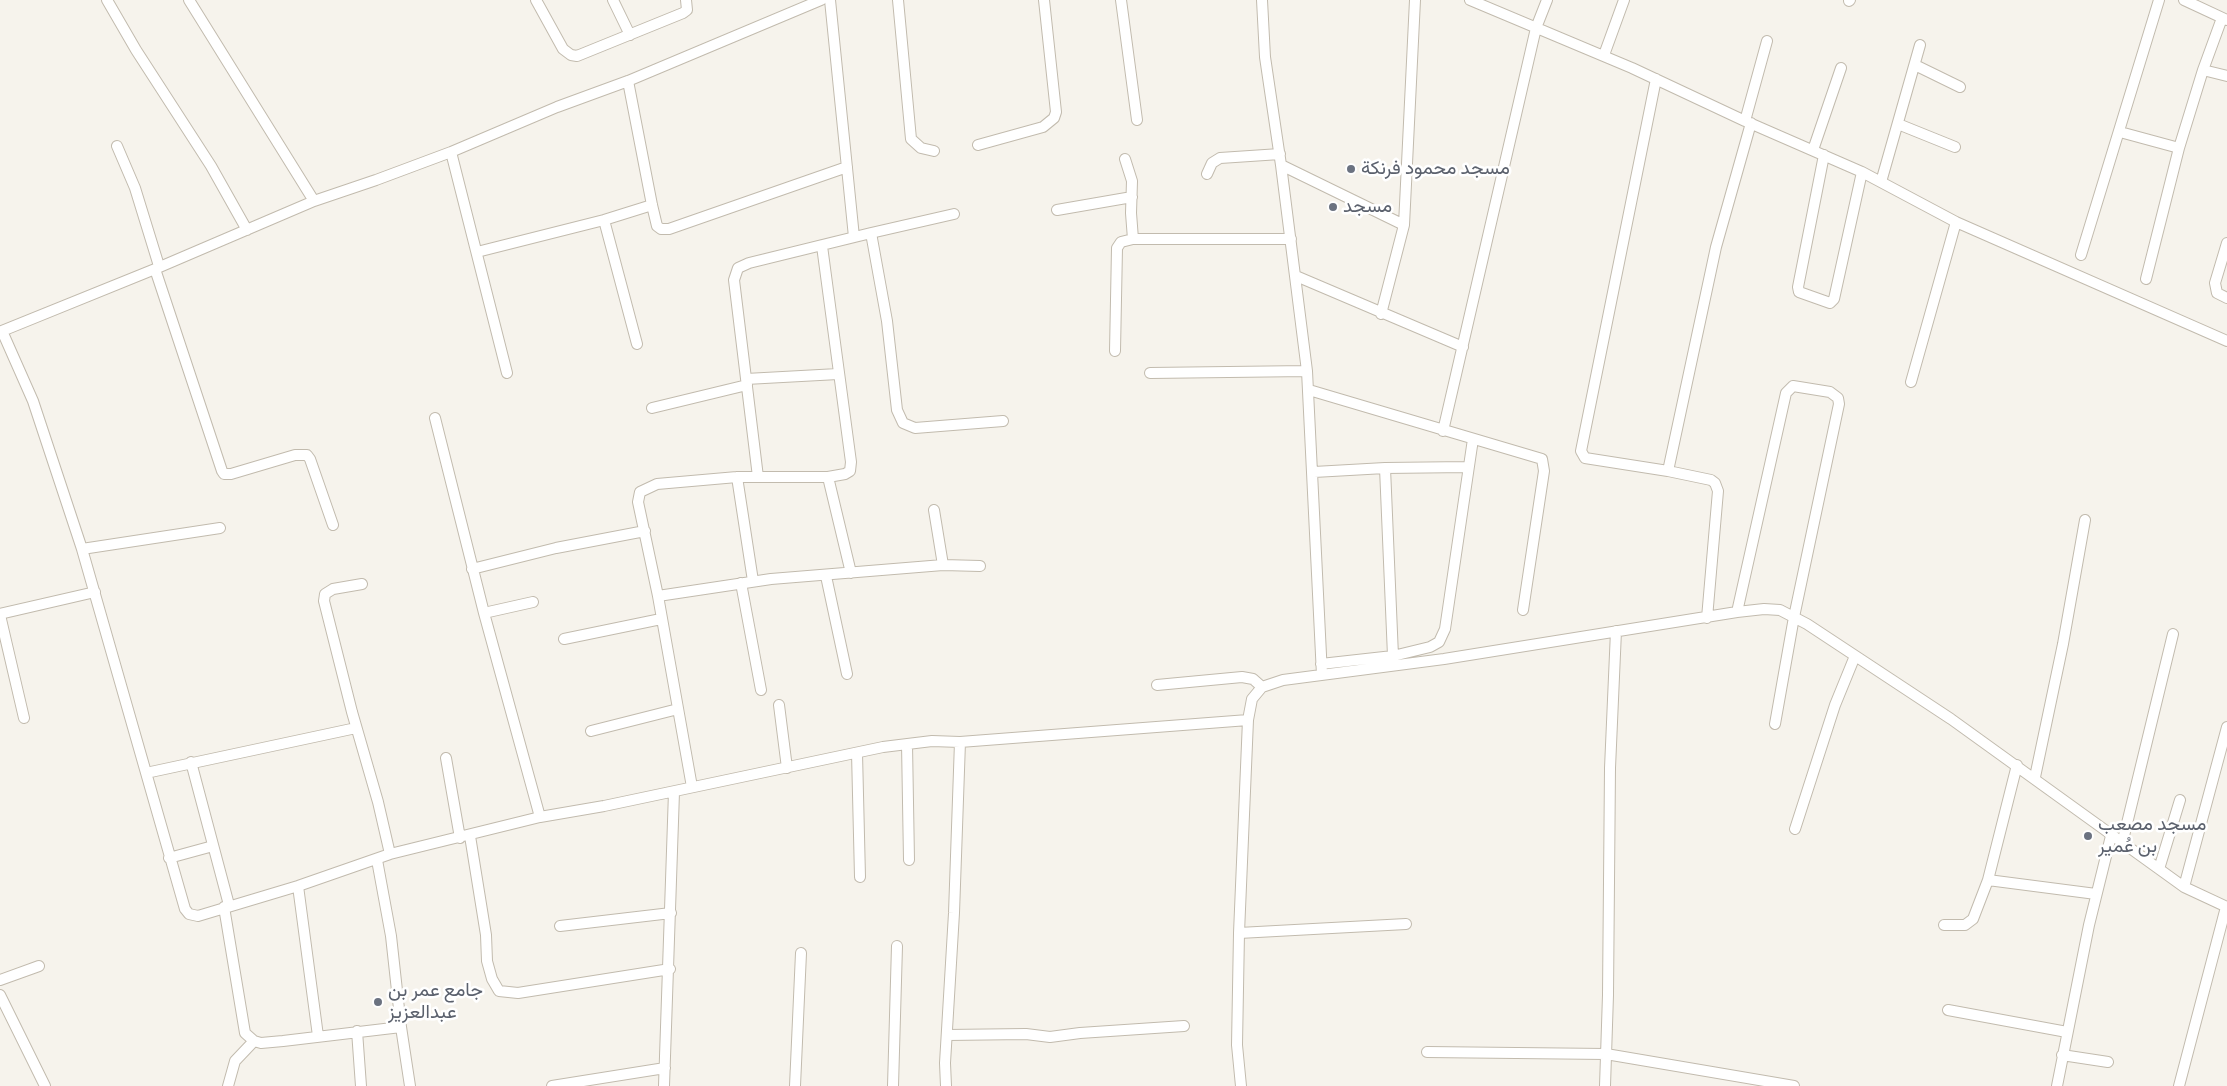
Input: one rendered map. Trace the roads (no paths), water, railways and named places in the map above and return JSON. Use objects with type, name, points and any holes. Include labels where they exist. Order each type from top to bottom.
[{"type":"street","points":[[107,0],[136,50],[211,166],[247,230]]},
{"type":"street","points":[[189,0],[314,200]]},
{"type":"street","points":[[536,0],[563,49],[571,55],[577,56],[682,13],[687,10],[686,0]]},
{"type":"street","points":[[613,0],[630,35]]},
{"type":"street","points":[[821,0],[628,81],[557,107],[451,152],[376,180],[314,200],[157,268],[1,328],[33,401],[82,549],[185,909],[189,914],[198,916],[226,906],[298,886],[390,854],[540,817],[674,792],[907,744],[932,741],[960,742],[1248,720]]},
{"type":"street","points":[[830,0],[854,237]]},
{"type":"street","points":[[898,0],[911,140],[922,148],[934,151]]},
{"type":"street","points":[[978,144],[1043,127],[1054,118],[1056,112],[1044,0]]},
{"type":"street","points":[[1121,0],[1137,120]]},
{"type":"street","points":[[1262,0],[1265,57],[1281,160],[1308,371],[1322,670]]},
{"type":"street","points":[[1381,314],[1404,224],[1415,0]]},
{"type":"street","points":[[1470,0],[1604,55],[1748,122],[1862,172],[1956,222],[2227,341]]},
{"type":"street","points":[[1443,430],[1536,28],[1547,0]]},
{"type":"street","points":[[1604,55],[1624,0]]},
{"type":"street","points":[[2081,255],[2159,0]]},
{"type":"street","points":[[2146,279],[2180,148],[2203,70],[2226,18],[2184,0]]},
{"type":"street","points":[[1668,471],[1716,247],[1768,41]]},
{"type":"street","points":[[1881,182],[1920,45]]},
{"type":"street","points":[[1915,65],[1960,87]]},
{"type":"street","points":[[1813,150],[1841,68]]},
{"type":"street","points":[[2203,70],[2227,76]]},
{"type":"street","points":[[1656,79],[1581,451],[1585,458],[1668,471],[1711,480],[1715,483],[1718,491],[1707,618]]},
{"type":"street","points":[[628,81],[652,205],[657,226],[661,229],[669,229],[847,168]]},
{"type":"street","points":[[1898,124],[1955,147]]},
{"type":"street","points":[[2120,132],[2180,148]]},
{"type":"street","points":[[117,146],[135,188],[157,268],[222,471],[224,474],[232,474],[295,455],[307,455],[333,525]]},
{"type":"street","points":[[451,152],[508,373]]},
{"type":"street","points":[[1824,155],[1798,292],[1830,303],[1834,299],[1862,172]]},
{"type":"street","points":[[1207,174],[1212,163],[1220,158],[1281,160],[1404,224]]},
{"type":"street","points":[[1125,159],[1132,181],[1131,212],[1133,239]]},
{"type":"street","points":[[1057,210],[1132,196]]},
{"type":"street","points":[[476,252],[604,220],[652,205]]},
{"type":"street","points":[[758,477],[734,280],[738,268],[749,263],[954,214]]},
{"type":"street","points":[[604,220],[637,344]]},
{"type":"street","points":[[1911,382],[1956,222]]},
{"type":"street","points":[[871,233],[887,321],[897,410],[903,423],[915,428],[1003,422]]},
{"type":"street","points":[[1115,351],[1117,248],[1121,242],[1133,239],[1291,239]]},
{"type":"street","points":[[2227,243],[2215,283],[2217,294],[2227,298]]},
{"type":"street","points":[[692,788],[658,596],[638,502],[640,492],[647,487],[657,484],[737,477],[828,477],[845,474],[850,471],[851,462],[822,246]]},
{"type":"street","points":[[1296,276],[1381,314],[1463,347]]},
{"type":"street","points":[[1150,374],[1308,371]]},
{"type":"street","points":[[652,408],[747,382],[838,374]]},
{"type":"street","points":[[1737,612],[1786,393],[1793,386],[1830,392],[1838,398],[1839,404],[1794,616],[1775,724]]},
{"type":"street","points":[[1309,390],[1539,457],[1544,462],[1523,610]]},
{"type":"street","points":[[435,418],[472,569],[540,817]]},
{"type":"street","points":[[1241,1086],[1237,1045],[1239,933],[1248,720],[1252,698],[1262,687],[1283,680],[1430,647],[1439,642],[1444,629],[1467,468],[1473,439]]},
{"type":"street","points":[[1314,472],[1384,468],[1467,468]]},
{"type":"street","points":[[1384,468],[1393,656]]},
{"type":"street","points":[[737,477],[753,581]]},
{"type":"street","points":[[828,477],[851,573]]},
{"type":"street","points":[[934,510],[943,565]]},
{"type":"street","points":[[2035,777],[2063,644],[2085,520]]},
{"type":"street","points":[[82,549],[220,528]]},
{"type":"street","points":[[472,569],[556,548],[645,532]]},
{"type":"street","points":[[658,596],[753,581],[943,565],[980,566]]},
{"type":"street","points":[[826,576],[847,674]]},
{"type":"street","points":[[741,583],[761,690]]},
{"type":"street","points":[[362,584],[333,589],[325,594],[324,601],[356,728],[378,802],[390,854]]},
{"type":"street","points":[[24,718],[0,615],[95,592]]},
{"type":"street","points":[[484,613],[533,602]]},
{"type":"street","points":[[1322,670],[1444,659],[1737,612],[1764,609],[1780,610],[1794,616],[2017,764],[2159,870],[2184,886],[2226,907],[2179,1086]]},
{"type":"street","points":[[564,640],[661,619]]},
{"type":"street","points":[[1605,1086],[1610,768],[1616,630]]},
{"type":"street","points":[[2122,844],[2173,634]]},
{"type":"street","points":[[1795,829],[1835,705],[1855,656]]},
{"type":"street","points":[[1157,685],[1242,677],[1253,679],[1262,687]]},
{"type":"street","points":[[779,705],[787,768]]},
{"type":"street","points":[[590,731],[678,709]]},
{"type":"street","points":[[2184,886],[2227,727]]},
{"type":"street","points":[[146,772],[356,728]]},
{"type":"street","points":[[946,1086],[960,742]]},
{"type":"street","points":[[907,744],[908,860]]},
{"type":"street","points":[[857,753],[860,877]]},
{"type":"street","points":[[446,758],[486,935],[487,961],[492,980],[499,990],[518,993],[670,969]]},
{"type":"street","points":[[191,762],[213,846],[226,906],[245,1033],[254,1041],[261,1043],[401,1027]]},
{"type":"street","points":[[1944,925],[1965,926],[1973,919],[1988,880],[2017,764]]},
{"type":"street","points":[[664,1086],[670,969],[674,792]]},
{"type":"street","points":[[2159,870],[2180,800]]},
{"type":"street","points":[[2057,1086],[2096,894],[2111,836]]},
{"type":"street","points":[[169,858],[213,846]]},
{"type":"street","points":[[377,860],[391,936],[401,1027],[410,1086]]},
{"type":"street","points":[[1988,880],[2096,894]]},
{"type":"street","points":[[298,886],[318,1036]]},
{"type":"street","points":[[560,926],[671,913]]},
{"type":"street","points":[[1239,933],[1406,924]]},
{"type":"street","points":[[893,1086],[897,946]]},
{"type":"street","points":[[795,1086],[801,954]]},
{"type":"street","points":[[0,980],[39,966]]},
{"type":"street","points":[[0,995],[45,1086]]},
{"type":"street","points":[[1948,1010],[2067,1032]]},
{"type":"street","points":[[947,1035],[1026,1034],[1050,1038],[1080,1033],[1184,1026]]},
{"type":"street","points":[[357,1031],[361,1086]]},
{"type":"street","points":[[228,1086],[235,1061],[254,1041]]},
{"type":"street","points":[[1427,1052],[1606,1054],[1794,1086]]},
{"type":"street","points":[[2062,1055],[2108,1062]]},
{"type":"street","points":[[552,1086],[665,1068]]},
{"type":"place","name":"مسجد محمود فرنكة","points":[[1351,169]]},
{"type":"place","name":"مسجد","points":[[1333,207]]},
{"type":"place","name":"مسجد مصعب بن عُمير","points":[[2088,836]]},
{"type":"place","name":"جامع عمر بن عبدالعزيز","points":[[378,1002]]}]
